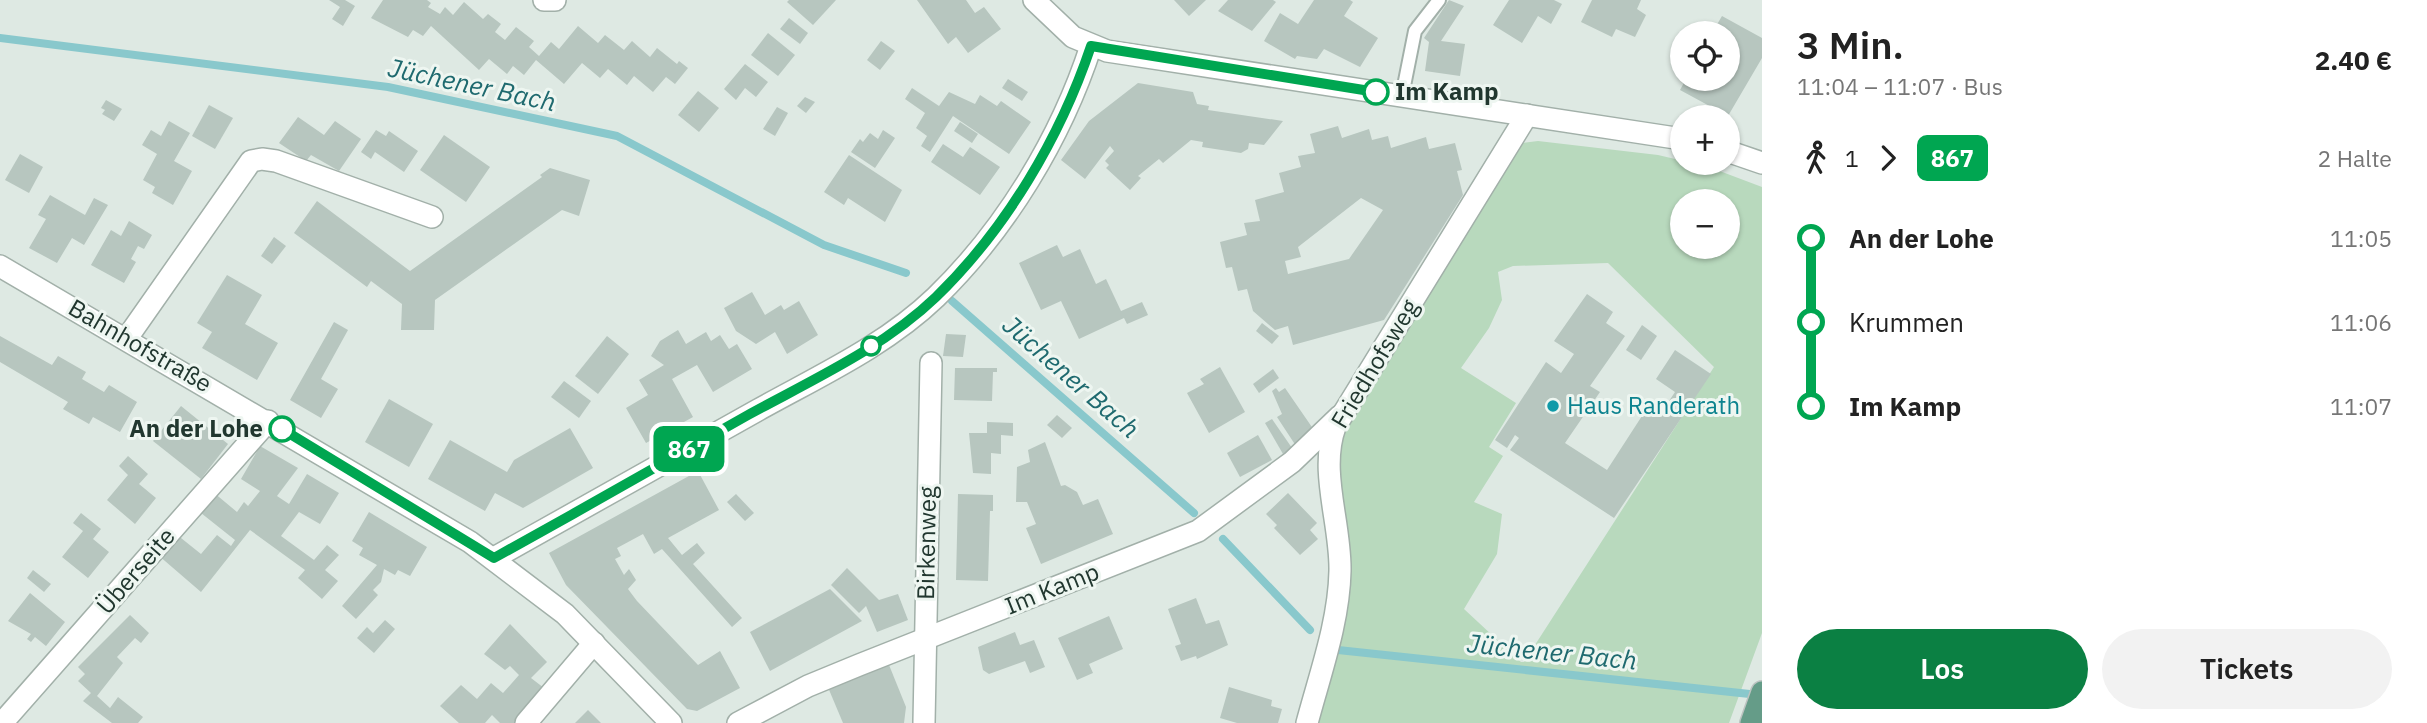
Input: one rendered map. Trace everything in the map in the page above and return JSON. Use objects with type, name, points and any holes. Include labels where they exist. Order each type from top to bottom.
[{"type":"main road","points":[[1753,717],[1762,692]]},
{"type":"street","points":[[544,0],[555,0]]},
{"type":"street","points":[[1034,0],[1063,29],[1091,46],[1181,63],[1670,137]]},
{"type":"street","points":[[494,558],[861,352],[921,311],[965,266],[1017,195],[1068,108],[1091,46]]},
{"type":"street","name":"Friedhofsweg","points":[[1307,723],[1331,630],[1339,580],[1329,457],[1332,436],[1340,416],[1527,116]]},
{"type":"street","points":[[1740,155],[1762,163]]},
{"type":"street","points":[[127,338],[251,162],[262,159],[275,161],[432,217]]},
{"type":"street","name":"Bahnhofstraße","points":[[0,266],[268,421],[494,558],[565,614],[671,723]]},
{"type":"street","name":"Birkenweg","points":[[924,723],[932,363]]},
{"type":"street","name":"Im Kamp","points":[[738,723],[808,686],[1198,531],[1292,461],[1340,416]]},
{"type":"street","name":"Überseite","points":[[5,722],[268,421]]},
{"type":"street","points":[[526,723],[594,643]]},
{"type":"lane","points":[[1402,96],[1415,31],[1439,0]]},
{"type":"green space","points":[[1538,141],[1658,155],[1670,158],[1670,175],[1730,175],[1762,187],[1762,633],[1729,723],[1317,723],[1343,617],[1351,561],[1337,445],[1351,412],[1515,144]],"holes":[[[1608,263],[1714,367],[1524,662],[1521,662],[1464,609],[1497,554],[1502,514],[1474,502],[1503,456],[1489,447],[1516,403],[1461,368],[1489,328],[1502,300],[1498,272],[1513,266]]]},
{"type":"building","points":[[329,0],[345,0],[355,6],[343,26],[332,19],[340,7]]},
{"type":"building","points":[[383,0],[427,0],[431,3],[428,7],[440,14],[445,7],[453,15],[464,2],[483,19],[488,14],[501,24],[495,32],[505,40],[516,27],[534,41],[529,47],[539,56],[551,42],[559,49],[578,26],[598,43],[605,35],[624,50],[632,41],[650,57],[657,48],[677,64],[679,61],[688,68],[675,84],[666,77],[653,92],[634,76],[627,85],[608,69],[600,78],[582,63],[564,84],[536,60],[524,75],[513,66],[507,74],[489,59],[479,70],[431,26],[423,36],[413,30],[408,37],[371,18]]},
{"type":"building","points":[[836,0],[813,25],[787,2]]},
{"type":"building","points":[[917,0],[966,0],[975,13],[984,7],[1001,29],[968,53],[956,37],[948,44]]},
{"type":"building","points":[[1174,0],[1206,0],[1189,16]]},
{"type":"building","points":[[1228,0],[1276,2],[1252,31],[1218,11]]},
{"type":"building","points":[[1314,0],[1350,0],[1353,2],[1344,16],[1378,38],[1360,67],[1324,49],[1317,59],[1297,56],[1295,59],[1264,41],[1280,13],[1298,24]]},
{"type":"building","points":[[1449,0],[1464,6],[1441,41],[1465,44],[1460,76],[1425,71],[1429,42],[1424,38]]},
{"type":"building","points":[[1509,0],[1554,0],[1562,4],[1551,24],[1538,16],[1522,43],[1493,25]]},
{"type":"building","points":[[1592,0],[1641,0],[1637,9],[1646,15],[1635,37],[1616,29],[1612,37],[1581,22]]},
{"type":"building","points":[[789,18],[808,33],[800,44],[780,29]]},
{"type":"building","points":[[1740,26],[1762,38],[1762,58],[1734,105],[1708,105],[1682,91],[1740,91]]},
{"type":"building","points":[[768,33],[795,55],[778,76],[751,55]]},
{"type":"building","points":[[881,41],[895,51],[880,70],[867,60]]},
{"type":"building","points":[[745,64],[768,82],[756,97],[745,88],[736,100],[724,89]]},
{"type":"building","points":[[1008,79],[1028,92],[1022,101],[1002,88]]},
{"type":"building","points":[[1138,83],[1193,92],[1197,104],[1209,106],[1208,110],[1283,121],[1264,145],[1249,143],[1248,149],[1241,153],[1202,147],[1203,142],[1191,140],[1163,163],[1159,159],[1138,176],[1141,178],[1130,190],[1106,168],[1109,165],[1105,161],[1114,151],[1110,146],[1085,179],[1061,160],[1089,121]]},
{"type":"building","points":[[912,88],[939,106],[949,92],[975,104],[980,95],[997,106],[1001,101],[1031,122],[1009,154],[953,116],[930,152],[921,146],[927,136],[916,128],[925,113],[905,99]]},
{"type":"building","points":[[698,91],[719,108],[699,132],[678,115]]},
{"type":"building","points":[[805,97],[815,102],[806,113],[797,106]]},
{"type":"building","points":[[106,100],[122,109],[114,121],[102,114],[105,110],[101,108]]},
{"type":"building","points":[[209,105],[233,118],[215,149],[192,136]]},
{"type":"building","points":[[777,107],[788,113],[775,136],[763,129]]},
{"type":"building","points":[[298,117],[324,135],[335,121],[361,139],[339,171],[311,155],[306,161],[279,143]]},
{"type":"building","points":[[169,121],[190,133],[174,161],[192,171],[173,205],[152,193],[155,187],[143,180],[157,154],[142,145],[151,130],[161,136]]},
{"type":"building","points":[[960,122],[978,134],[972,143],[954,131]]},
{"type":"building","points":[[1338,126],[1342,138],[1369,129],[1372,140],[1388,136],[1391,148],[1426,137],[1429,149],[1455,143],[1462,170],[1457,171],[1463,195],[1384,320],[1293,345],[1288,326],[1275,330],[1253,311],[1247,289],[1238,291],[1232,267],[1226,268],[1220,242],[1247,235],[1244,223],[1260,221],[1255,200],[1284,192],[1279,173],[1301,167],[1298,156],[1315,153],[1310,134]],"holes":[[[1361,198],[1383,210],[1349,259],[1288,274],[1285,261],[1301,257],[1298,247]]]},
{"type":"building","points":[[376,130],[386,136],[389,131],[418,151],[404,172],[375,152],[371,159],[361,152]]},
{"type":"building","points":[[883,130],[895,138],[875,168],[851,152],[860,139],[863,142],[870,133],[878,139]]},
{"type":"building","points":[[444,135],[490,167],[466,202],[420,170]]},
{"type":"building","points":[[943,144],[963,157],[970,147],[1000,167],[980,195],[931,162]]},
{"type":"building","points":[[20,154],[43,167],[29,193],[5,180]]},
{"type":"building","points":[[849,155],[902,190],[885,222],[848,198],[844,205],[824,192]]},
{"type":"building","points":[[550,168],[590,180],[579,216],[562,210],[435,300],[434,330],[401,330],[402,304],[371,281],[367,287],[294,233],[317,201],[410,271],[542,177],[540,175]]},
{"type":"building","points":[[50,195],[85,215],[94,198],[108,205],[84,245],[72,238],[57,263],[29,248],[46,219],[38,215]]},
{"type":"building","points":[[129,221],[152,235],[144,249],[138,246],[131,259],[136,262],[124,283],[91,265],[111,230],[121,236]]},
{"type":"building","points":[[274,237],[286,246],[272,264],[261,256]]},
{"type":"building","points":[[1057,245],[1063,257],[1080,249],[1096,284],[1106,279],[1121,311],[1142,302],[1148,315],[1127,324],[1124,318],[1079,339],[1061,301],[1041,310],[1019,263]]},
{"type":"building","points":[[227,275],[262,295],[245,324],[278,343],[257,380],[202,348],[212,332],[197,323]]},
{"type":"building","points":[[752,292],[765,315],[781,305],[784,310],[799,301],[818,335],[787,354],[775,332],[756,344],[736,331],[724,308]]},
{"type":"building","name":"Haus Randerath","points":[[1587,294],[1613,312],[1606,323],[1625,336],[1590,386],[1600,392],[1565,443],[1607,470],[1651,402],[1663,410],[1675,392],[1656,379],[1675,350],[1711,374],[1614,518],[1510,450],[1519,438],[1515,435],[1507,448],[1495,440],[1546,362],[1561,373],[1574,354],[1554,341]]},
{"type":"building","points":[[334,322],[348,330],[321,379],[338,389],[321,418],[290,400]]},
{"type":"building","points":[[1262,323],[1279,336],[1272,344],[1256,331]]},
{"type":"building","points":[[1642,325],[1657,336],[1641,360],[1626,350]]},
{"type":"building","points":[[678,330],[686,344],[706,332],[711,341],[720,335],[729,349],[737,344],[752,369],[713,392],[697,365],[672,379],[693,417],[646,443],[626,408],[648,395],[639,380],[664,365],[651,356],[660,341]]},
{"type":"building","points":[[946,334],[966,335],[963,357],[943,356]]},
{"type":"building","points":[[0,336],[52,365],[58,356],[86,372],[82,379],[104,392],[109,385],[137,402],[120,432],[93,417],[89,424],[63,409],[68,402],[0,362]]},
{"type":"building","points":[[607,336],[629,354],[598,394],[575,376]]},
{"type":"building","points":[[1220,367],[1245,412],[1209,433],[1187,393],[1204,384],[1200,379]]},
{"type":"building","points":[[955,368],[997,368],[997,372],[993,372],[992,401],[954,400]]},
{"type":"building","points":[[1273,369],[1279,378],[1259,393],[1253,384]]},
{"type":"building","points":[[564,381],[591,401],[579,418],[551,397]]},
{"type":"building","points":[[1276,388],[1279,392],[1285,388],[1316,433],[1296,446],[1277,417],[1282,414],[1272,391]]},
{"type":"building","points":[[389,399],[433,424],[409,467],[365,442]]},
{"type":"building","points":[[181,406],[228,444],[201,479],[153,441]]},
{"type":"building","points":[[1057,415],[1072,428],[1062,438],[1047,425]]},
{"type":"building","points":[[1272,419],[1292,448],[1283,454],[1265,423]]},
{"type":"building","points":[[987,422],[1013,423],[1013,436],[1001,435],[1001,454],[991,453],[991,474],[973,473],[969,433],[987,433]]},
{"type":"building","points":[[570,428],[593,468],[523,508],[495,493],[485,511],[428,479],[450,440],[507,472],[514,460]]},
{"type":"building","points":[[1258,435],[1272,460],[1240,477],[1227,453]]},
{"type":"building","points":[[1045,442],[1061,486],[1065,485],[1077,492],[1083,505],[1098,499],[1113,534],[1041,564],[1026,528],[1036,524],[1027,502],[1016,502],[1017,467],[1030,462],[1028,450]]},
{"type":"building","points":[[260,446],[298,468],[277,496],[289,504],[307,474],[339,493],[320,524],[299,512],[281,536],[314,560],[327,545],[339,555],[325,570],[338,581],[322,599],[298,578],[305,570],[250,530],[201,592],[158,555],[176,534],[201,554],[217,535],[231,546],[235,540],[201,513],[213,492],[237,512],[244,502],[248,506],[260,491],[241,479]]},
{"type":"building","points":[[128,456],[148,474],[139,484],[156,498],[135,524],[107,500],[128,475],[119,466]]},
{"type":"building","points":[[698,471],[719,510],[668,538],[682,555],[697,543],[705,553],[693,564],[742,618],[732,627],[662,549],[654,554],[643,534],[617,548],[621,556],[615,559],[624,575],[629,569],[636,580],[628,589],[637,601],[698,665],[720,651],[740,688],[697,711],[687,709],[566,585],[549,553]]},
{"type":"building","points":[[1288,493],[1317,523],[1310,530],[1318,539],[1300,555],[1274,528],[1277,525],[1266,514]]},
{"type":"building","points":[[736,494],[754,513],[745,521],[727,502]]},
{"type":"building","points":[[958,494],[993,495],[988,581],[956,580]]},
{"type":"building","points":[[369,512],[427,547],[410,576],[398,570],[395,575],[384,569],[381,582],[373,590],[378,595],[356,619],[342,606],[377,565],[359,555],[363,548],[352,541]]},
{"type":"building","points":[[81,513],[101,529],[93,539],[109,552],[88,578],[62,557],[83,531],[73,523]]},
{"type":"building","points":[[847,568],[879,600],[898,594],[908,620],[877,632],[866,606],[859,613],[831,585]]},
{"type":"building","points":[[33,570],[51,584],[44,592],[27,578]]},
{"type":"building","points":[[830,589],[862,621],[770,671],[750,632]]},
{"type":"building","points":[[30,593],[65,622],[46,646],[35,637],[31,642],[27,639],[31,634],[8,621]]},
{"type":"building","points":[[1196,598],[1206,624],[1219,620],[1228,645],[1197,659],[1196,656],[1181,661],[1175,646],[1181,644],[1168,609]]},
{"type":"building","points":[[130,615],[149,633],[141,643],[135,638],[117,657],[123,663],[97,696],[110,708],[118,697],[143,717],[138,723],[112,723],[83,701],[91,693],[78,681],[85,674],[78,667]]},
{"type":"building","points":[[1109,616],[1123,649],[1089,664],[1093,673],[1077,680],[1058,638]]},
{"type":"building","points":[[385,620],[395,629],[374,653],[357,638],[367,627],[373,633]]},
{"type":"building","points":[[510,624],[547,662],[531,678],[544,688],[515,723],[500,723],[492,715],[485,723],[459,723],[440,706],[461,685],[477,699],[491,683],[503,693],[519,675],[510,666],[505,670],[484,654]]},
{"type":"building","points":[[1015,632],[1020,645],[1034,640],[1045,667],[1030,673],[1025,661],[989,674],[983,670],[978,647]]},
{"type":"building","points":[[887,660],[906,707],[904,723],[843,723],[827,685]]},
{"type":"building","points":[[1229,687],[1272,700],[1271,706],[1282,709],[1278,723],[1237,723],[1220,718]]},
{"type":"building","points":[[588,710],[601,723],[575,723]]},
{"type":"waterway","name":"Jüchener Bach","points":[[0,38],[388,87],[617,136],[824,245],[906,273]]},
{"type":"waterway","name":"Jüchener Bach","points":[[952,301],[1194,513]]},
{"type":"waterway","name":"Jüchener Bach","points":[[1223,539],[1310,630]]},
{"type":"waterway","name":"Jüchener Bach","points":[[1338,650],[1759,695]]},
{"type":"bus line","name":"867","points":[[282,429],[494,558],[861,352],[921,311],[965,266],[1017,195],[1068,108],[1091,46],[1107,51],[1376,92]]},
{"type":"place","name":"Im Kamp","points":[[1376,92]]},
{"type":"place","name":"Haus Randerath","points":[[1553,406]]},
{"type":"place","name":"An der Lohe","points":[[282,429]]}]
